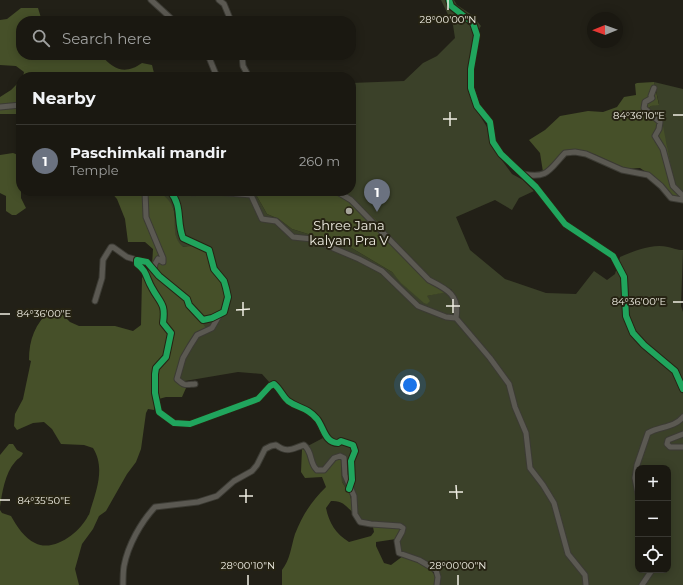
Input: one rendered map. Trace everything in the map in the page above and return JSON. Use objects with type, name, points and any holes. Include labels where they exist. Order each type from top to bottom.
[{"type":"street","points":[[151,0],[169,16]]},
{"type":"street","points":[[219,0],[224,4],[229,16]]},
{"type":"street","points":[[449,0],[451,6],[473,23],[477,35],[470,78],[473,96],[477,106],[490,122],[493,142],[501,154],[536,187],[565,224],[613,256],[624,277],[626,316],[633,333],[644,345],[675,370],[683,389]]},
{"type":"street","points":[[210,60],[215,72]]},
{"type":"street","points":[[242,60],[243,66],[246,72]]},
{"type":"street","points":[[654,88],[651,96],[652,98],[645,102],[644,108],[660,122],[659,129],[655,136],[663,149],[673,186],[683,196]]},
{"type":"street","points":[[0,107],[16,105]]},
{"type":"street","points":[[522,174],[534,177],[540,176],[555,166],[565,153],[575,152],[591,156],[622,170],[648,175],[671,198],[683,200]]},
{"type":"street","points":[[146,196],[146,216],[163,258],[163,262],[158,258],[154,271]]},
{"type":"street","points":[[174,196],[180,214],[180,230],[182,238],[209,250],[214,269],[224,281],[228,297],[226,305],[212,328],[197,335],[184,358],[177,379],[180,384],[195,384]]},
{"type":"street","points":[[250,196],[262,219],[276,221],[293,237],[312,238],[359,259],[382,271],[418,306],[456,318],[490,358],[509,384],[515,407],[526,433],[530,468],[554,503],[568,554],[585,575],[586,585]]},
{"type":"street","points":[[344,196],[351,200],[428,280],[444,287],[456,300],[458,306],[456,318]]},
{"type":"street","points":[[94,301],[102,278],[103,260],[111,247],[113,247],[127,257],[147,262],[154,271],[187,298],[190,305],[203,320],[212,318],[221,313]]},
{"type":"street","points":[[137,260],[138,264],[144,269],[152,288],[160,299],[165,312],[163,323],[171,332],[166,357],[156,368],[155,374],[155,393],[159,412],[174,423],[190,424],[258,399],[270,386],[274,384],[288,401],[312,413],[320,423],[327,439],[333,443],[338,443],[341,441],[353,445],[355,451],[351,460],[352,480],[349,489]]},
{"type":"street","points":[[637,465],[648,433],[664,429],[676,423],[683,417]]},
{"type":"street","points":[[683,434],[668,440],[667,444],[670,447],[683,447]]},
{"type":"street","points":[[123,585],[124,567],[130,549],[148,515],[155,507],[198,502],[217,496],[234,481],[252,471],[266,450],[271,446],[276,445],[280,448],[293,450],[304,445],[311,453],[313,466],[317,470],[324,470],[334,458],[340,456],[344,458],[345,475],[349,489],[354,496],[356,514],[360,522],[400,526],[402,528],[402,532],[397,541],[399,553],[419,560],[436,570],[438,577],[437,585]]},
{"type":"street","points":[[642,585],[650,573]]},
{"type":"green space","points":[[441,0],[454,0],[457,5],[472,15],[481,26],[475,36],[468,85],[477,111],[487,127],[490,144],[512,174],[523,180],[534,191],[519,198],[512,210],[495,200],[456,217],[470,250],[505,279],[546,293],[576,294],[594,271],[607,280],[615,274],[620,257],[644,248],[656,246],[683,250],[681,306],[683,312],[683,585],[439,585],[438,570],[405,554],[398,548],[402,525],[384,522],[370,523],[362,520],[356,514],[350,495],[342,482],[341,460],[318,471],[307,451],[302,449],[323,438],[313,417],[286,401],[262,374],[238,372],[179,382],[175,376],[188,345],[207,329],[201,324],[219,312],[192,246],[182,247],[178,242],[175,232],[175,213],[173,208],[163,196],[257,196],[267,214],[279,219],[292,229],[350,247],[392,272],[407,288],[427,296],[452,290],[425,275],[416,263],[390,238],[383,226],[350,196],[356,196],[356,83],[404,81],[423,63],[437,56],[455,38],[453,25]]},
{"type":"green space","points":[[21,8],[38,8],[40,16],[16,16],[16,60],[106,60],[115,67],[125,70],[136,67],[142,63],[152,65],[154,72],[24,72],[16,66],[0,65],[0,20],[7,19]]},
{"type":"green space","points":[[654,82],[683,89],[683,192],[676,185],[667,153],[666,142],[649,108],[659,104]]},
{"type":"green space","points":[[654,82],[659,105],[651,106],[649,108],[662,121],[673,177],[676,185],[683,192],[683,198],[672,196],[658,180],[640,168],[627,169],[594,154],[568,150],[543,172],[540,153],[529,140],[545,130],[560,116],[588,111],[603,112],[617,107],[624,97],[636,95],[635,84]]},
{"type":"green space","points":[[16,85],[16,114],[0,114],[0,97]]},
{"type":"green space","points":[[13,153],[16,154],[16,196],[21,196],[26,208],[16,215],[12,215],[6,211],[6,196],[0,193],[0,155]]},
{"type":"green space","points":[[114,196],[165,197],[173,208],[175,233],[179,242],[183,247],[194,246],[206,251],[215,264],[224,289],[223,307],[212,317],[202,323],[207,329],[200,333],[175,375],[186,388],[182,397],[166,397],[155,400],[154,410],[148,409],[146,413],[141,449],[136,462],[127,474],[106,511],[99,516],[93,529],[82,544],[75,569],[79,585],[0,585],[0,510],[2,513],[11,516],[21,531],[31,541],[42,545],[50,545],[66,539],[79,528],[89,514],[96,493],[99,478],[99,463],[93,448],[84,445],[61,444],[52,429],[44,422],[33,423],[17,430],[14,426],[15,414],[23,399],[31,361],[29,360],[29,353],[34,332],[41,320],[51,310],[60,312],[70,322],[79,326],[115,326],[133,331],[141,325],[142,278],[152,266],[153,249],[145,242],[128,242],[125,219]]},
{"type":"green space","points":[[257,196],[350,196],[383,226],[390,238],[416,263],[425,275],[452,291],[427,296],[430,301],[427,304],[424,303],[401,283],[392,272],[350,247],[292,229],[279,219],[267,214]]},
{"type":"green space","points":[[9,444],[13,444],[17,450],[23,453],[15,462],[4,483],[0,507],[0,455]]},
{"type":"green space","points":[[302,449],[307,451],[318,471],[335,459],[341,460],[342,482],[350,495],[355,515],[339,502],[331,501],[326,508],[329,519],[337,532],[349,542],[371,536],[374,532],[373,527],[394,526],[401,529],[396,539],[376,542],[376,546],[384,563],[391,565],[403,556],[419,562],[431,570],[434,574],[437,579],[434,585],[282,585],[282,570],[289,558],[298,527],[304,514],[326,487],[322,477],[305,478],[301,472]]},
{"type":"cycle path","points":[[449,0],[451,6],[473,23],[477,35],[471,69],[471,88],[477,106],[490,122],[493,142],[501,154],[536,187],[565,224],[613,256],[624,277],[626,316],[633,333],[644,345],[675,371],[683,389]]},
{"type":"cycle path","points":[[173,196],[177,203],[183,238],[209,250],[214,269],[224,281],[228,297],[224,312],[212,318],[203,320],[189,305],[187,299],[159,276],[147,262],[137,260],[137,264],[145,272],[150,284],[162,304],[164,311],[163,323],[171,333],[166,357],[156,368],[155,374],[155,393],[159,412],[174,423],[190,424],[258,399],[270,386],[274,384],[288,401],[306,410],[317,419],[330,441],[338,443],[341,441],[353,445],[355,451],[351,461],[352,480],[349,489]]},
{"type":"place","name":"Shree Jana kalyan Pra V","points":[[349,211]]},
{"type":"place","name":"Paschimkali mandir","points":[[377,212]]}]
